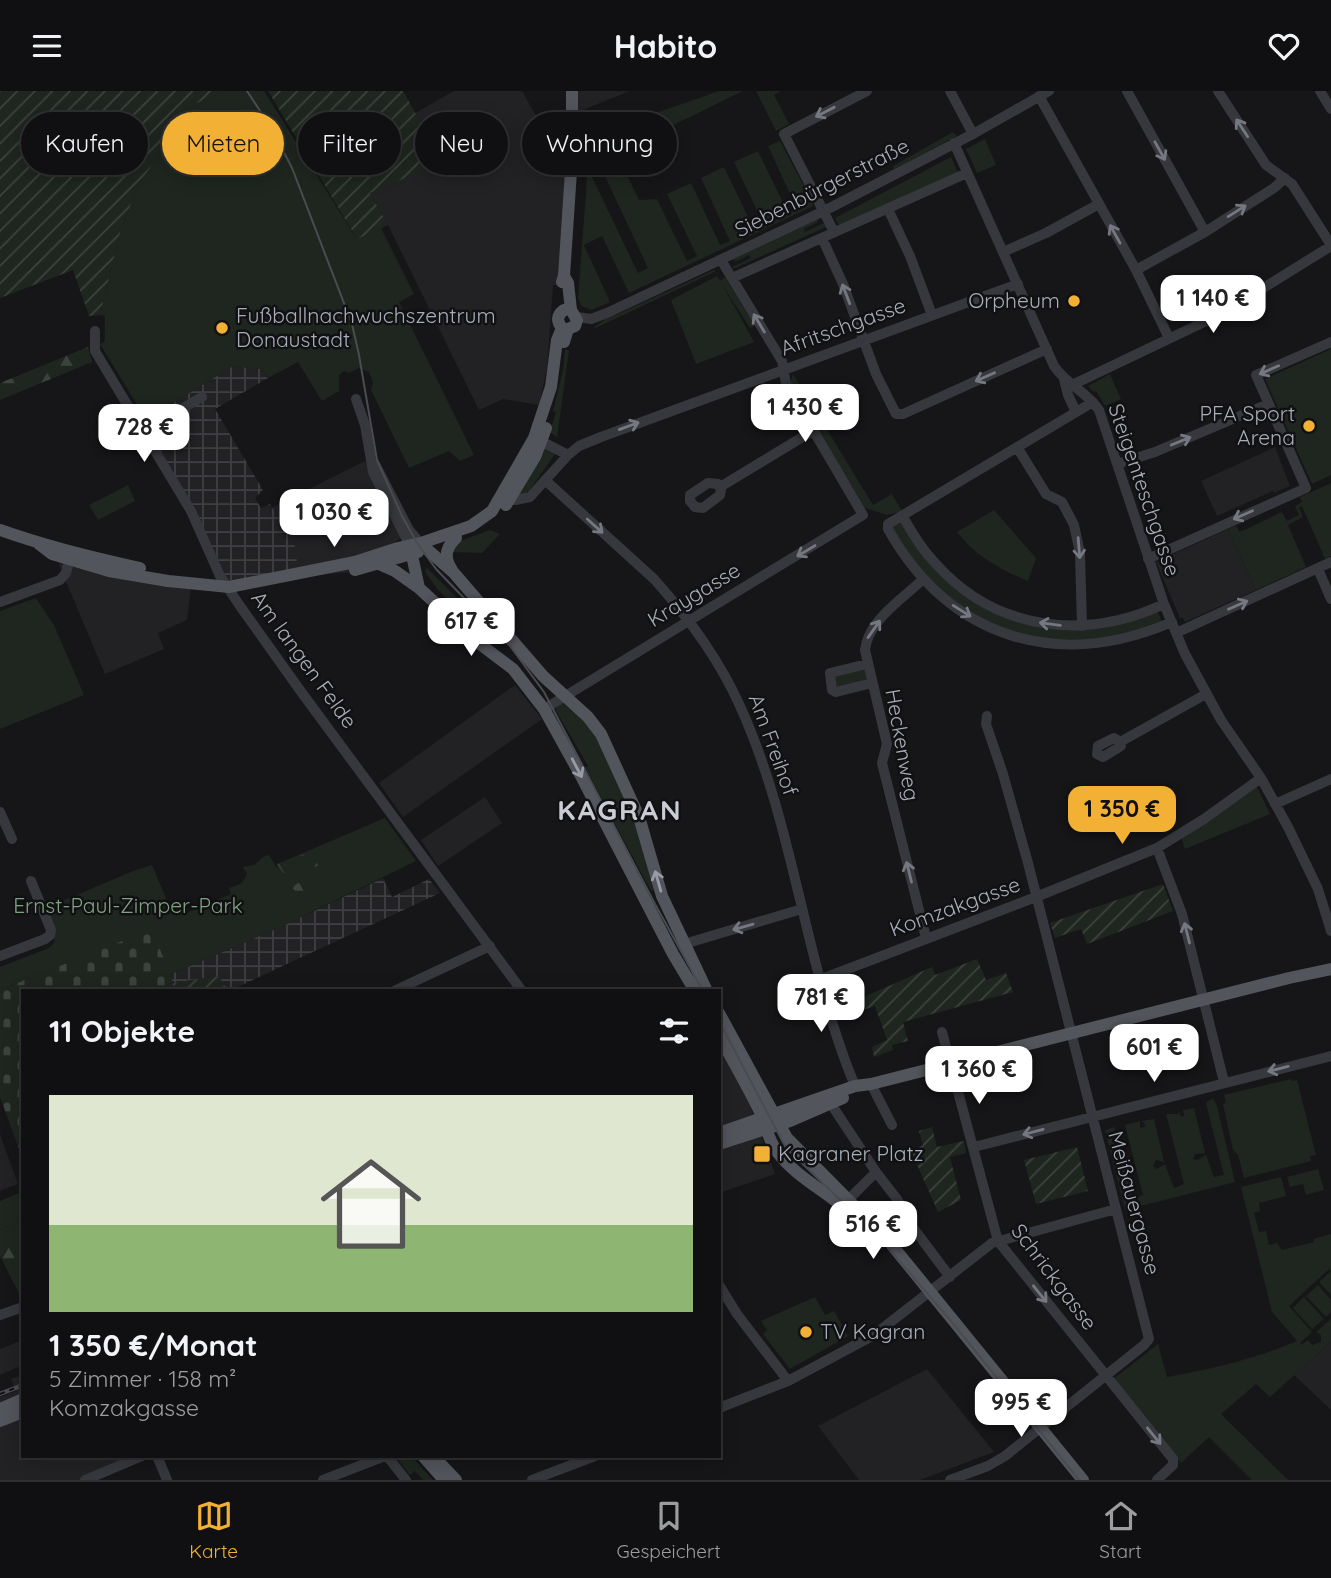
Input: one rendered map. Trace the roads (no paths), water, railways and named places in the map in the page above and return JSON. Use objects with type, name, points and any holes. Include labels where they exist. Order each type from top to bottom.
[{"type":"main road","points":[[0,530],[39,544],[52,554],[71,556],[109,571],[229,587],[310,573],[316,569],[418,548],[456,538],[490,523],[535,457],[551,387],[557,340],[570,320],[561,294],[572,156],[572,91]]},
{"type":"main road","points":[[310,573],[318,576],[379,564],[479,522],[507,496]]},
{"type":"main road","points":[[456,538],[447,552],[446,559],[454,573],[525,655],[593,722],[607,745],[639,817],[662,896],[706,989]]},
{"type":"main road","points":[[418,548],[454,573]]},
{"type":"main road","points":[[418,548],[419,588]]},
{"type":"main road","points":[[379,564],[395,571],[419,588],[480,644],[513,669],[544,709],[694,989]]},
{"type":"main road","points":[[721,1143],[855,1086],[1331,969]]},
{"type":"main road","points":[[721,1017],[770,1122]]},
{"type":"main road","points":[[721,1038],[770,1122],[928,1294],[1083,1480]]},
{"type":"main road","points":[[721,1133],[831,1104],[871,1084]]},
{"type":"main road","points":[[0,1409],[21,1400]]},
{"type":"main road","points":[[0,1421],[21,1413]]},
{"type":"main road","points":[[1038,1429],[1076,1480]]},
{"type":"main road","points":[[425,1458],[444,1480]]},
{"type":"main road","points":[[435,1458],[456,1480]]},
{"type":"street","points":[[834,232],[784,134],[867,91]]},
{"type":"street","points":[[950,91],[973,134]]},
{"type":"street","points":[[1127,91],[1205,232]]},
{"type":"street","points":[[1076,412],[1066,389],[1068,382],[1241,303],[1331,245],[1292,184],[1265,165],[1218,91]]},
{"type":"street","points":[[1320,91],[1331,109]]},
{"type":"street","points":[[1044,94],[1099,204],[1136,270],[1168,338]]},
{"type":"street","name":"Siebenbürgerstraße","points":[[570,320],[591,324],[603,319],[607,313],[824,211],[1044,94]]},
{"type":"street","name":"Steigenteschgasse","points":[[954,143],[1057,370],[1093,402],[1103,419],[1148,559],[1176,633],[1220,720],[1261,778],[1288,827],[1318,889],[1331,931]]},
{"type":"street","name":"Siebenbürgerstraße","points":[[732,278],[967,173]]},
{"type":"street","points":[[1136,270],[1205,232],[1274,188],[1285,178]]},
{"type":"street","points":[[1003,252],[1046,233],[1099,204]]},
{"type":"street","points":[[888,209],[910,256],[932,315]]},
{"type":"street","points":[[822,238],[843,283],[892,410],[900,415],[1047,349]]},
{"type":"street","points":[[720,487],[814,430],[786,384],[782,361],[721,260]]},
{"type":"street","name":"Afritschgasse","points":[[507,496],[522,500],[530,497],[579,446],[1017,284]]},
{"type":"street","name":"Am langen Felde","points":[[95,331],[95,351],[191,512],[220,576],[302,693],[521,989]]},
{"type":"street","points":[[1148,559],[1306,488],[1256,375],[1331,342]]},
{"type":"street","points":[[142,432],[202,397]]},
{"type":"street","points":[[356,399],[365,425],[373,472],[418,548]]},
{"type":"street","points":[[1093,402],[888,524],[888,529],[923,579],[951,604],[978,621],[1005,633],[1044,643],[1083,645],[1107,643],[1139,635],[1172,622]]},
{"type":"street","points":[[1117,464],[1155,452],[1268,404]]},
{"type":"street","name":"Kraygasse","points":[[544,709],[863,515],[814,430]]},
{"type":"street","points":[[538,439],[568,455]]},
{"type":"street","points":[[1017,447],[1046,494],[1062,502],[1074,524],[1080,553],[1082,626]]},
{"type":"street","name":"Am Freihof","points":[[545,479],[654,579],[689,621],[731,688],[749,727],[775,804],[819,980],[855,1086]]},
{"type":"street","points":[[903,517],[937,566],[958,585],[1000,610],[1032,621],[1082,626],[1122,620],[1164,604]]},
{"type":"street","points":[[0,602],[60,580],[66,573],[71,556]]},
{"type":"street","points":[[1176,633],[1331,562]]},
{"type":"street","points":[[1318,569],[1331,599]]},
{"type":"street","name":"Heckenweg","points":[[923,579],[871,630],[865,646],[887,744],[882,763],[926,938]]},
{"type":"street","points":[[867,664],[830,673],[832,690],[835,692],[872,683]]},
{"type":"street","points":[[1120,742],[1206,694]]},
{"type":"street","name":"Meißauergasse","points":[[987,716],[985,722],[1009,795],[1149,1336],[1144,1345],[1105,1375]]},
{"type":"street","name":"Komzakgasse","points":[[819,980],[1157,848],[1216,811],[1261,778]]},
{"type":"street","points":[[1275,804],[1331,779]]},
{"type":"street","points":[[0,812],[12,839]]},
{"type":"street","points":[[1157,848],[1180,907],[1224,1082]]},
{"type":"street","points":[[0,956],[50,935],[51,930],[31,881]]},
{"type":"street","points":[[684,944],[802,909]]},
{"type":"street","points":[[398,989],[490,946]]},
{"type":"street","name":"Schrickgasse","points":[[942,1032],[998,1241],[1174,1461],[1157,1480]]},
{"type":"street","points":[[974,1147],[1331,1056]]},
{"type":"street","points":[[871,1084],[892,1125]]},
{"type":"street","points":[[831,1104],[876,1173],[897,1199],[923,1243],[950,1276]]},
{"type":"street","points":[[844,1203],[876,1173]]},
{"type":"street","points":[[721,1407],[788,1381],[874,1335],[998,1241],[1116,1209]]},
{"type":"street","points":[[721,1288],[737,1314],[788,1381]]},
{"type":"street","points":[[0,1315],[20,1308]]},
{"type":"street","points":[[950,1480],[1005,1457],[1105,1375]]},
{"type":"street","points":[[85,1480],[137,1458]]},
{"type":"street","points":[[158,1458],[167,1480]]},
{"type":"street","points":[[323,1480],[381,1458]]},
{"type":"street","points":[[388,1458],[406,1480]]},
{"type":"street","points":[[532,1480],[578,1459]]},
{"type":"tram line","points":[[247,91],[272,129],[292,168],[352,324],[377,460],[402,516],[436,569],[510,646],[544,692],[702,989]]},
{"type":"tram line","points":[[721,1025],[786,1148],[878,1236],[956,1327],[1079,1480]]},
{"type":"railway","points":[[0,1394],[21,1386]]},
{"type":"place","name":"Orpheum","points":[[1074,301]]},
{"type":"place","name":"Fußballnachwuchszentrum Donaustadt","points":[[222,328]]},
{"type":"place","name":"PFA Sport Arena","points":[[1309,426]]},
{"type":"place","name":"Kagraner Platz","points":[[762,1154]]},
{"type":"place","name":"TV Kagran","points":[[806,1332]]},
{"type":"district","name":"KAGRAN","points":[[620,810]]},
{"type":"park label","name":"Ernst-Paul-Zimper-Park","points":[[128,906]]}]
